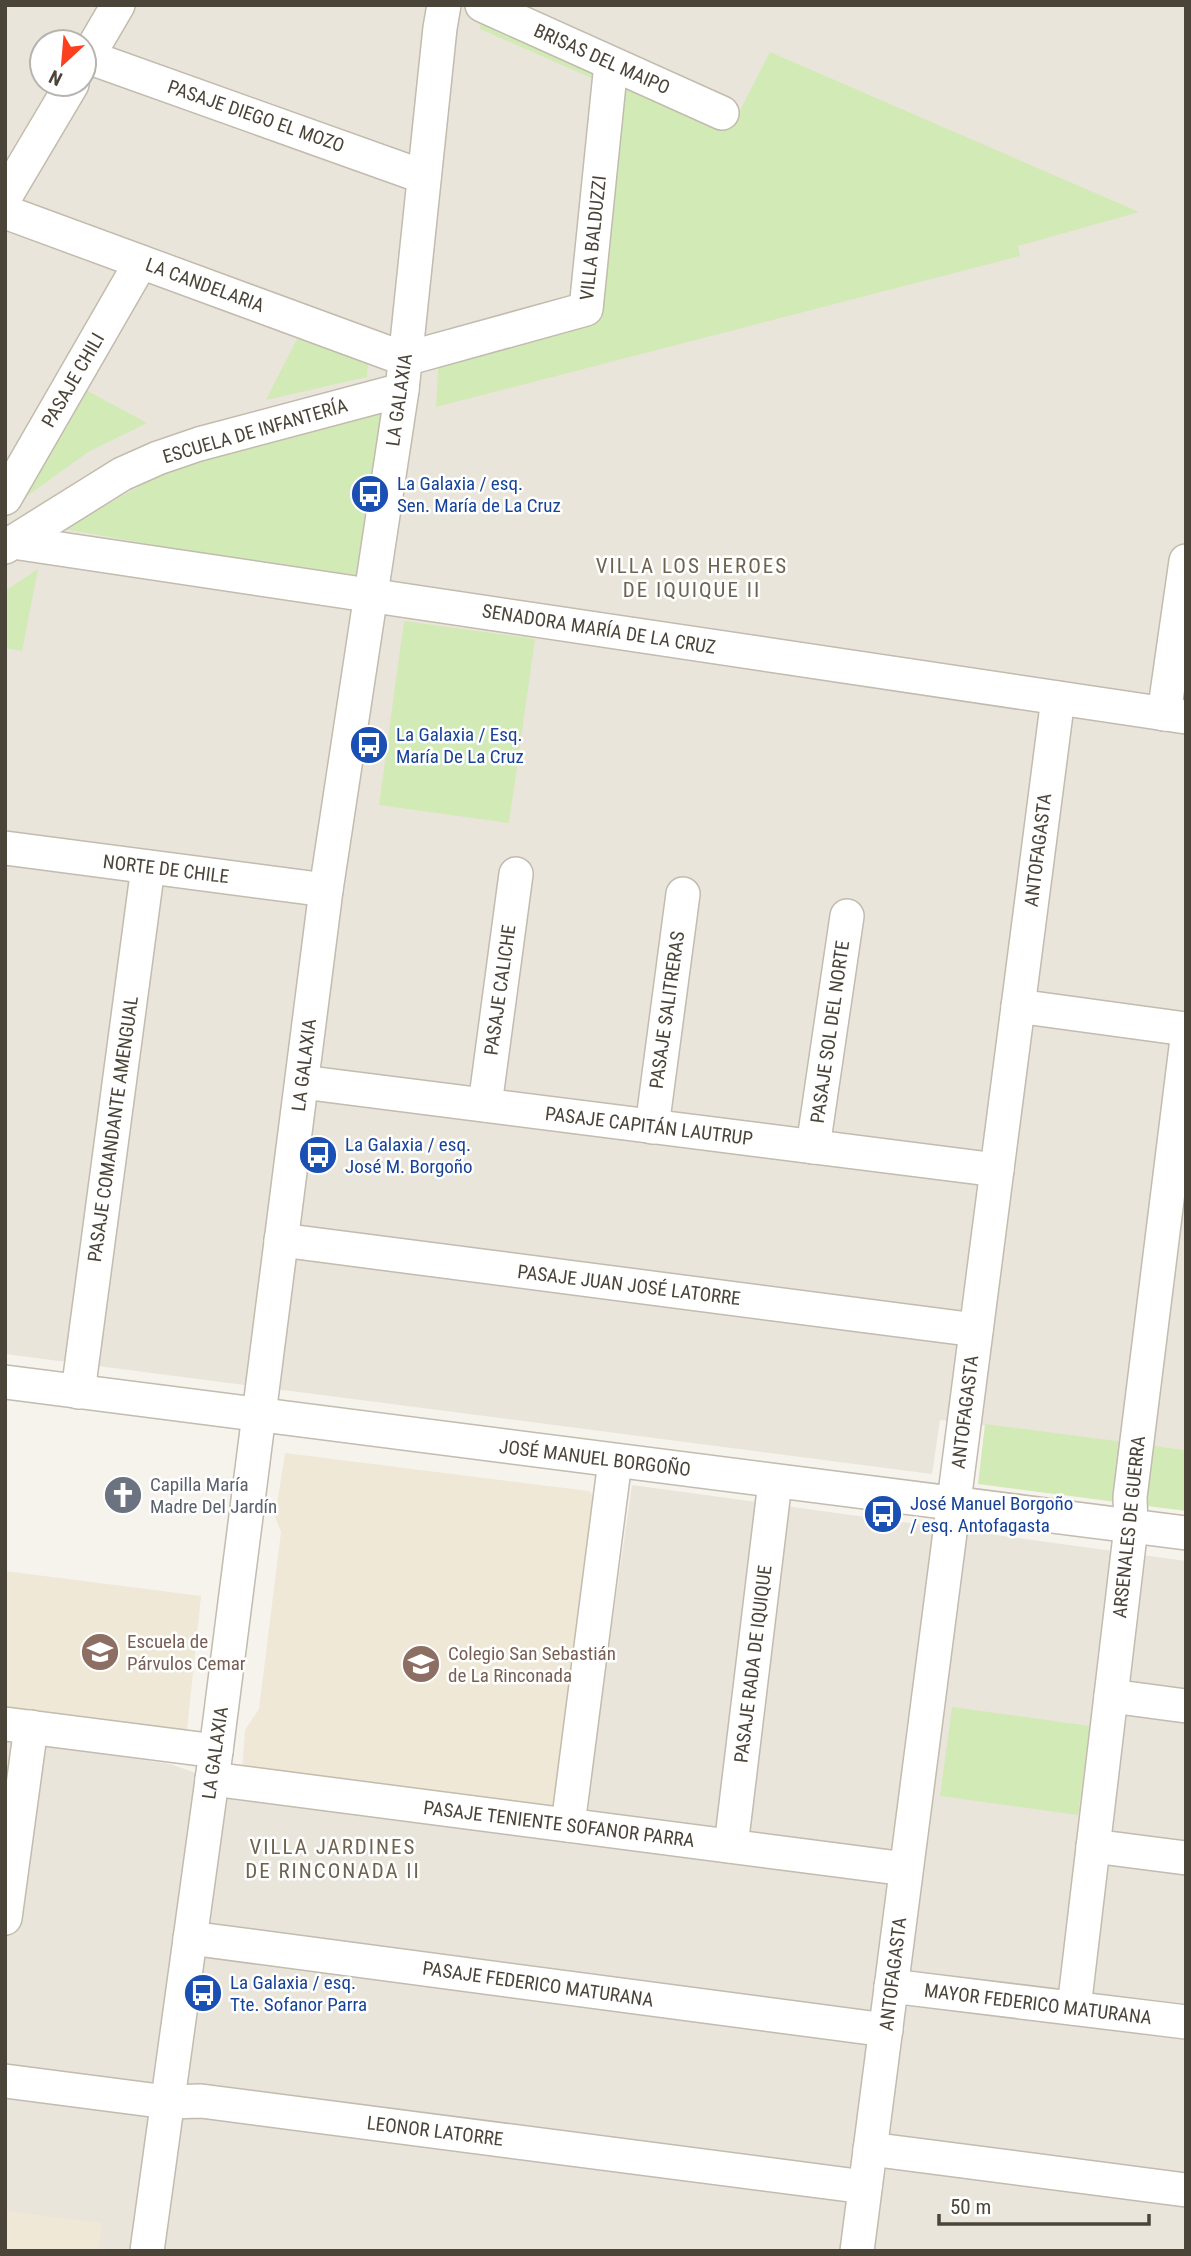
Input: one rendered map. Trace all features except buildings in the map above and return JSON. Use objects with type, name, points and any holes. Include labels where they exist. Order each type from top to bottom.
[{"type":"street","points":[[98,39],[118,5]]},
{"type":"street","name":"LA GALAXIA","points":[[147,2251],[214,1765],[326,890],[403,374],[444,5]]},
{"type":"street","name":"BRISAS DEL MAIPO","points":[[482,5],[722,113]]},
{"type":"street","name":"VILLA BALDUZZI","points":[[403,374],[586,309],[611,64]]},
{"type":"street","name":"PASAJE DIEGO EL MOZO","points":[[98,73],[424,177]]},
{"type":"street","points":[[5,197],[63,98]]},
{"type":"street","name":"LA CANDELARIA","points":[[5,212],[141,262],[403,374]]},
{"type":"street","name":"PASAJE CHILI","points":[[5,498],[141,262]]},
{"type":"street","name":"ESCUELA DE INFANTERÍA","points":[[9,544],[122,474],[158,458],[403,374]]},
{"type":"street","name":"SENADORA MARÍA DE LA CRUZ","points":[[9,544],[371,594],[1175,715]]},
{"type":"street","points":[[1175,715],[1186,561]]},
{"type":"street","name":"ANTOFAGASTA","points":[[857,2251],[1058,698]]},
{"type":"street","name":"NORTE DE CHILE","points":[[5,848],[326,890]]},
{"type":"street","name":"PASAJE COMANDANTE AMENGUAL","points":[[78,1392],[148,867]]},
{"type":"street","name":"PASAJE CALICHE","points":[[485,1105],[516,874]]},
{"type":"street","name":"PASAJE SALITRERAS","points":[[652,1127],[683,894]]},
{"type":"street","name":"PASAJE SOL DEL NORTE","points":[[813,1147],[847,916]]},
{"type":"street","points":[[1018,1006],[1186,1029]]},
{"type":"street","name":"ARSENALES DE GUERRA","points":[[1074,2008],[1131,1527],[1130,1497],[1186,1046]]},
{"type":"street","name":"PASAJE CAPITÁN LAUTRUP","points":[[302,1082],[997,1170]]},
{"type":"street","name":"PASAJE JUAN JOSÉ LATORRE","points":[[281,1240],[976,1330]]},
{"type":"street","name":"JOSÉ MANUEL BORGOÑO","points":[[5,1382],[1186,1533]]},
{"type":"street","points":[[568,1825],[615,1461]]},
{"type":"street","name":"PASAJE RADA DE IQUIQUE","points":[[731,1846],[775,1482]]},
{"type":"street","points":[[1111,1696],[1186,1706]]},
{"type":"street","points":[[5,1918],[18,1726]]},
{"type":"street","name":"PASAJE TENIENTE SOFANOR PARRA","points":[[18,1726],[214,1765],[568,1825],[906,1869]]},
{"type":"street","points":[[1094,1846],[1186,1858]]},
{"type":"street","name":"PASAJE FEDERICO MATURANA","points":[[190,1938],[886,2030]]},
{"type":"street","name":"MAYOR FEDERICO MATURANA","points":[[891,1986],[1186,2022]]},
{"type":"street","name":"LEONOR LATORRE","points":[[5,2081],[167,2102],[201,2101],[865,2187]]},
{"type":"street","points":[[870,2149],[1186,2190]]},
{"type":"shaded area","points":[[5,5],[1186,5],[1186,1450],[940,1420],[932,1474],[5,1354]]},
{"type":"shaded area","name":"Colegio San Sebastián de La Rinconada","points":[[285,1453],[589,1491],[602,1507],[559,1800],[548,1812],[242,1769],[245,1730],[259,1709],[281,1532],[275,1517]]},
{"type":"shaded area","points":[[632,1485],[1186,1561],[1186,2251],[5,2251],[5,1739],[170,1764],[257,1794],[581,1839]]},
{"type":"shaded area","name":"Escuela de Párvulos Cemar","points":[[5,1571],[201,1596],[187,1730],[5,1709]]},
{"type":"shaded area","points":[[5,2211],[102,2223],[98,2251],[5,2251]]},
{"type":"green space","points":[[482,14],[602,68],[598,81],[480,29]]},
{"type":"green space","points":[[770,52],[1139,212],[1018,246],[1020,256],[436,407],[439,356],[593,315],[620,73],[733,124]]},
{"type":"green space","points":[[301,331],[368,363],[367,377],[266,400]]},
{"type":"green space","points":[[82,388],[147,423],[88,452],[20,501]]},
{"type":"green space","points":[[381,413],[355,581],[64,529],[177,465]]},
{"type":"green space","points":[[38,569],[22,651],[5,648],[5,591]]},
{"type":"green space","points":[[404,621],[535,639],[509,823],[379,805]]},
{"type":"green space","points":[[985,1424],[1186,1450],[1186,1511],[978,1484]]},
{"type":"green space","points":[[952,1707],[1090,1726],[1078,1815],[940,1796]]},
{"type":"place","name":"La Galaxia / esq. Sen. María de La Cruz","points":[[370,494]]},
{"type":"place","name":"La Galaxia / Esq. María De La Cruz","points":[[369,745]]},
{"type":"place","name":"La Galaxia / esq. José M. Borgoño","points":[[318,1155]]},
{"type":"place","name":"Capilla María Madre Del Jardín","points":[[123,1495]]},
{"type":"place","name":"José Manuel Borgoño / esq. Antofagasta","points":[[883,1514]]},
{"type":"place","name":"Escuela de Párvulos Cemar","points":[[100,1652]]},
{"type":"place","name":"Colegio San Sebastián de La Rinconada","points":[[421,1664]]},
{"type":"place","name":"La Galaxia / esq. Tte. Sofanor Parra","points":[[203,1993]]},
{"type":"district","name":"VILLA LOS HEROES DE IQUIQUE II","points":[[692,578]]},
{"type":"district","name":"VILLA JARDINES DE RINCONADA II","points":[[333,1859]]}]
